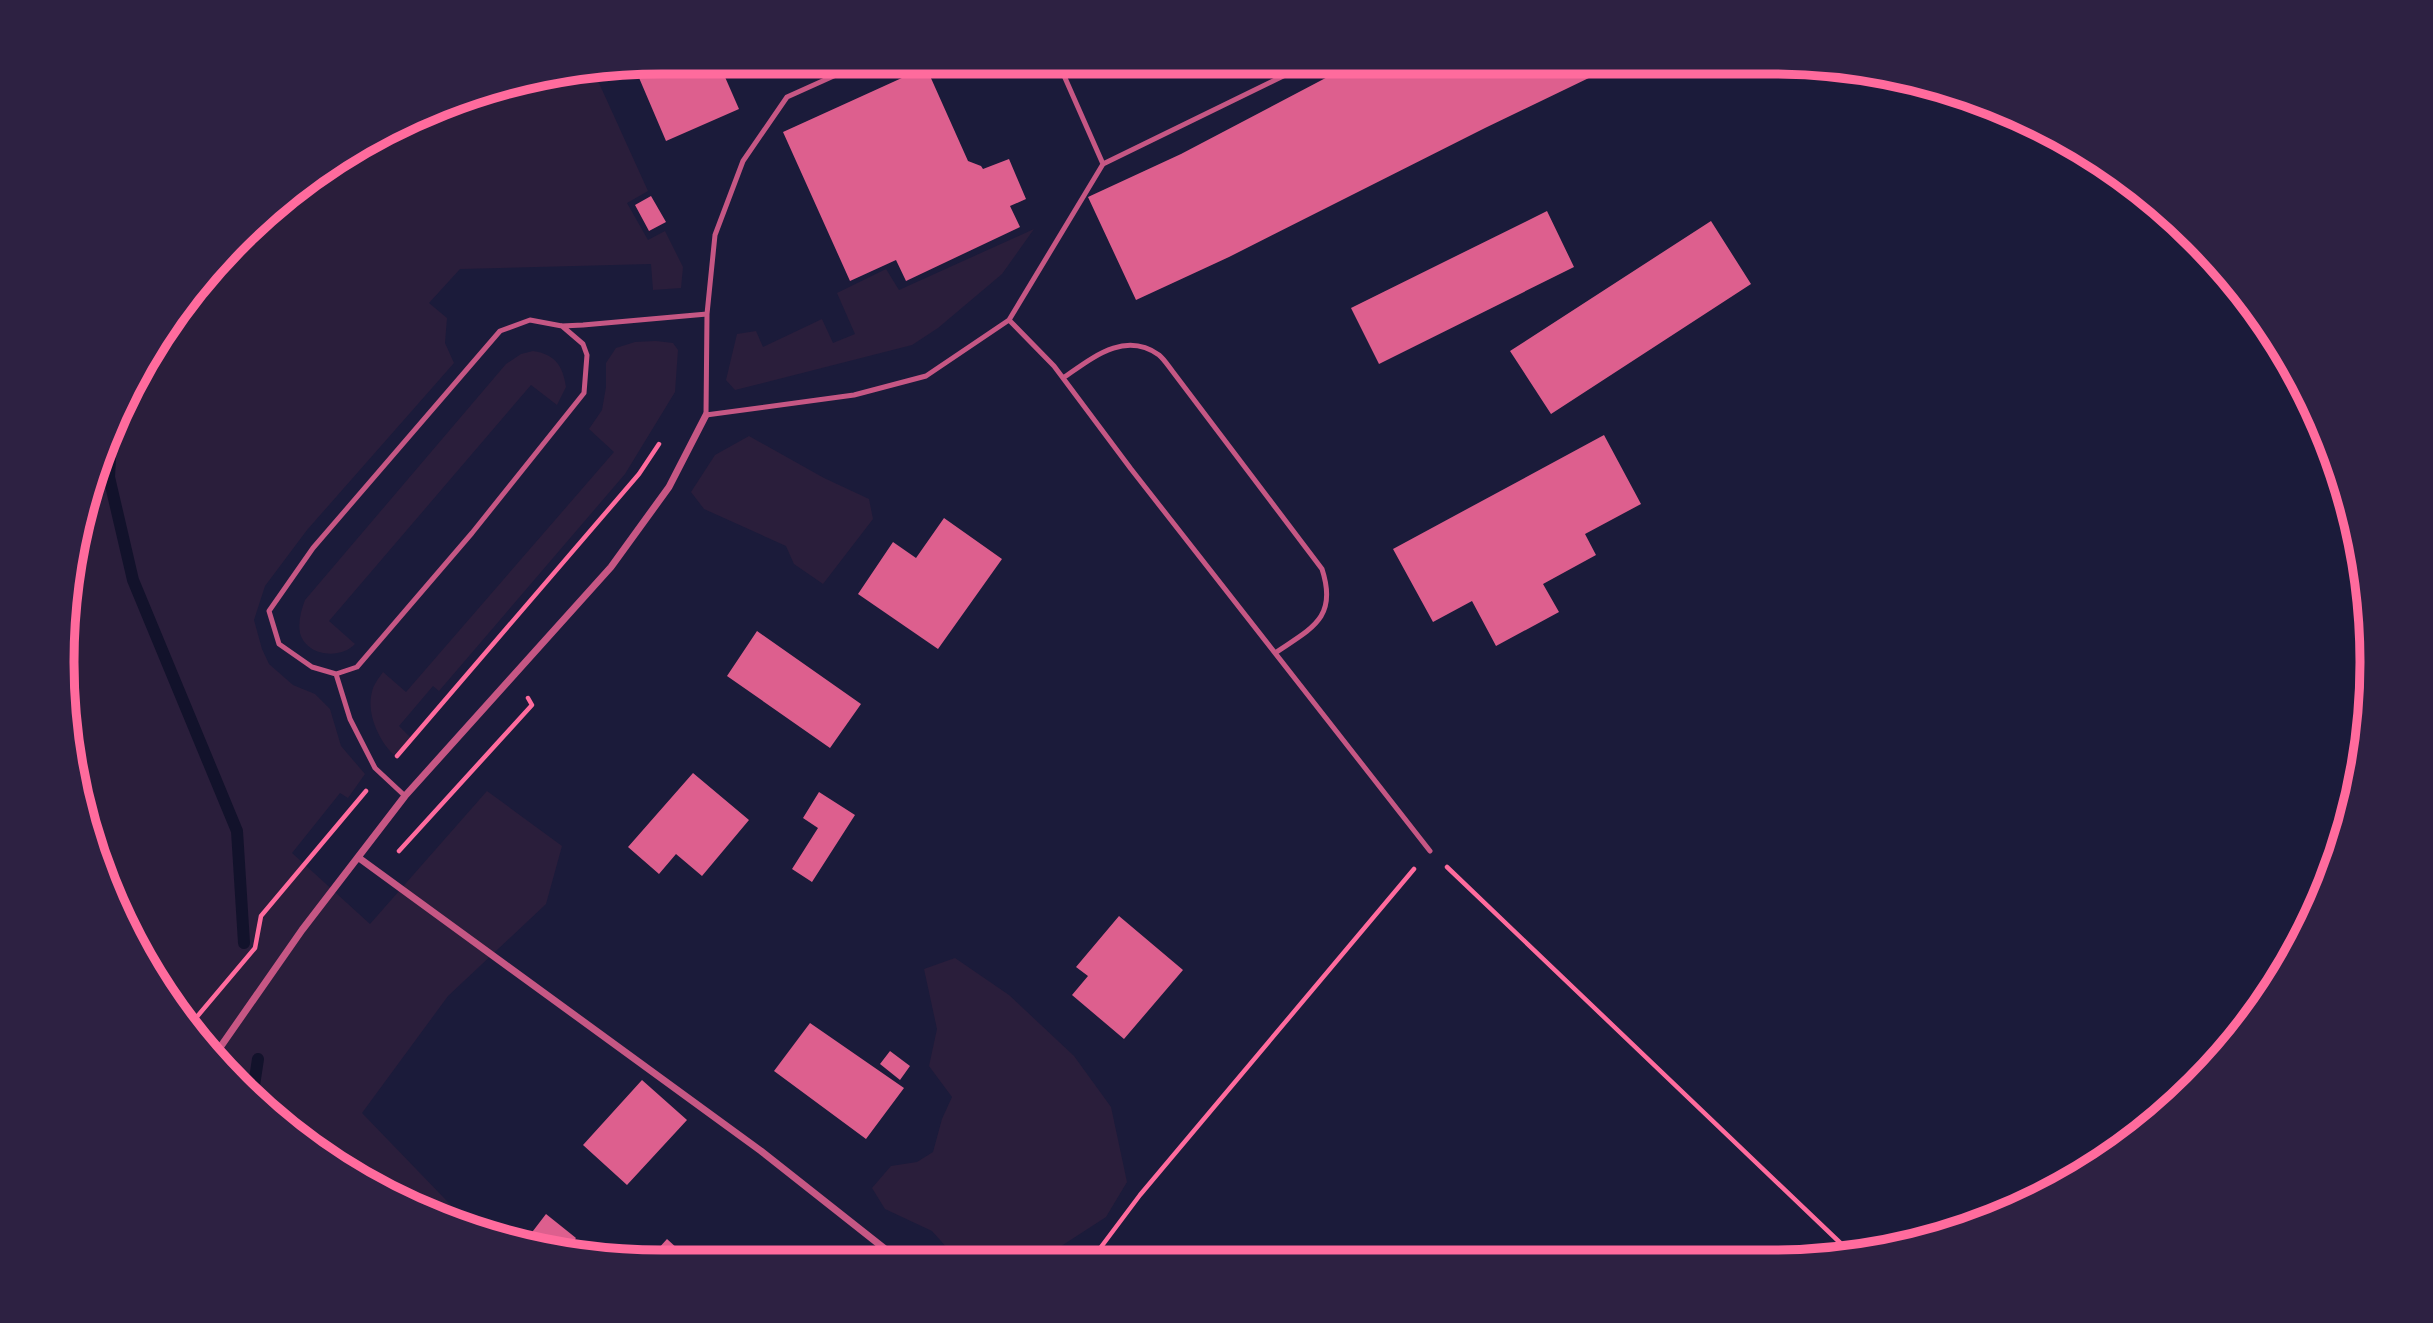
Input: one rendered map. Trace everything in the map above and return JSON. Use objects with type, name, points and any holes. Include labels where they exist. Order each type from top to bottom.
[{"type":"street","points":[[219,1049],[302,930],[405,796],[611,567],[669,486],[706,415]]},
{"type":"street","points":[[359,858],[761,1151],[886,1250]]},
{"type":"lane","points":[[838,74],[787,97],[743,161],[715,235],[707,314],[706,415],[854,395],[926,376],[1009,320],[1104,163],[1287,74]]},
{"type":"lane","points":[[1063,74],[1104,163]]},
{"type":"lane","points":[[562,326],[583,344],[587,355],[583,393],[472,533],[357,667],[337,674],[312,667],[279,644],[269,611],[313,548],[500,331],[530,320],[562,326],[707,314]]},
{"type":"lane","points":[[1009,320],[1063,378],[1430,851]]},
{"type":"lane","points":[[1063,378],[1103,351],[1123,345],[1140,347],[1159,355],[1173,372],[1322,569],[1328,589],[1325,611],[1314,625],[1276,653]]},
{"type":"lane","points":[[337,674],[350,719],[375,768],[405,796]]},
{"type":"path","points":[[195,1020],[255,948],[261,916],[639,474],[659,443]]},
{"type":"path","points":[[1100,1250],[1149,1184],[1430,851],[1842,1245]]},
{"type":"shaded area","points":[[597,78],[648,191],[627,203],[648,240],[665,231],[683,267],[681,288],[653,290],[651,264],[460,269],[429,303],[447,318],[445,343],[454,363],[307,530],[265,586],[254,620],[269,664],[293,685],[315,694],[330,709],[341,746],[365,774],[348,798],[340,793],[292,853],[370,924],[487,791],[562,846],[546,904],[448,996],[362,1113],[459,1213],[401,1189],[367,1171],[274,1104],[219,1049],[152,956],[118,887],[94,814],[85,776],[75,700],[74,662],[75,623],[85,547],[105,472],[118,436],[152,367],[219,274],[274,219],[367,152],[436,118],[509,94]]},
{"type":"shaded area","points":[[1034,229],[1002,274],[938,328],[912,345],[735,390],[726,380],[737,334],[756,331],[763,347],[822,319],[833,343],[855,334],[837,293],[886,269],[899,290]]},
{"type":"shaded area","points":[[635,342],[673,343],[678,350],[675,392],[625,474],[439,691],[433,686],[399,726],[411,738],[394,755],[383,742],[372,717],[371,700],[376,682],[383,672],[406,692],[614,452],[589,429],[602,410],[606,363],[616,348]]},
{"type":"shaded area","points":[[533,351],[552,358],[563,373],[566,387],[557,405],[531,385],[329,621],[355,644],[333,654],[309,647],[303,641],[299,629],[305,600],[506,364],[521,354]]},
{"type":"shaded area","points":[[749,436],[824,478],[869,499],[873,519],[823,584],[794,564],[786,546],[704,509],[691,492],[715,455]]},
{"type":"shaded area","points":[[955,958],[1009,995],[1074,1056],[1111,1107],[1127,1182],[1106,1217],[1055,1250],[949,1250],[932,1231],[885,1209],[872,1188],[891,1166],[917,1162],[933,1152],[942,1119],[952,1097],[929,1066],[937,1029],[924,969]]},
{"type":"building","points":[[724,74],[739,109],[666,141],[638,75]]},
{"type":"building","points":[[911,74],[929,74],[968,161],[983,169],[1009,159],[1026,199],[1010,206],[1020,227],[906,281],[896,260],[850,281],[783,132]]},
{"type":"building","points":[[1333,74],[1597,74],[1229,257],[1136,300],[1088,197],[1181,154]]},
{"type":"building","points":[[651,196],[666,222],[649,231],[635,205]]},
{"type":"building","points":[[1547,211],[1574,267],[1379,364],[1351,308]]},
{"type":"building","points":[[1711,221],[1751,284],[1551,414],[1510,351]]},
{"type":"building","points":[[1604,435],[1641,504],[1585,534],[1596,555],[1543,584],[1559,612],[1496,646],[1472,601],[1433,622],[1393,549]]},
{"type":"building","points":[[944,518],[1002,559],[938,649],[858,594],[893,542],[916,558]]},
{"type":"building","points":[[757,631],[861,704],[830,748],[727,676]]},
{"type":"building","points":[[693,773],[749,820],[702,876],[676,854],[659,874],[628,847]]},
{"type":"building","points":[[819,792],[855,815],[812,882],[792,869],[818,828],[803,818]]},
{"type":"building","points":[[1119,916],[1183,970],[1124,1039],[1072,995],[1088,976],[1076,967]]},
{"type":"building","points":[[810,1023],[904,1088],[866,1139],[774,1071]]},
{"type":"building","points":[[890,1051],[910,1066],[900,1080],[880,1064]]},
{"type":"building","points":[[642,1080],[687,1120],[627,1185],[583,1145]]},
{"type":"building","points":[[546,1214],[576,1238],[573,1242],[531,1234]]},
{"type":"building","points":[[667,1239],[679,1250],[662,1250],[657,1250]]},
{"type":"waterway","points":[[110,458],[109,477],[133,580],[237,831],[244,943]]},
{"type":"waterway","points":[[254,1085],[258,1059]]}]
